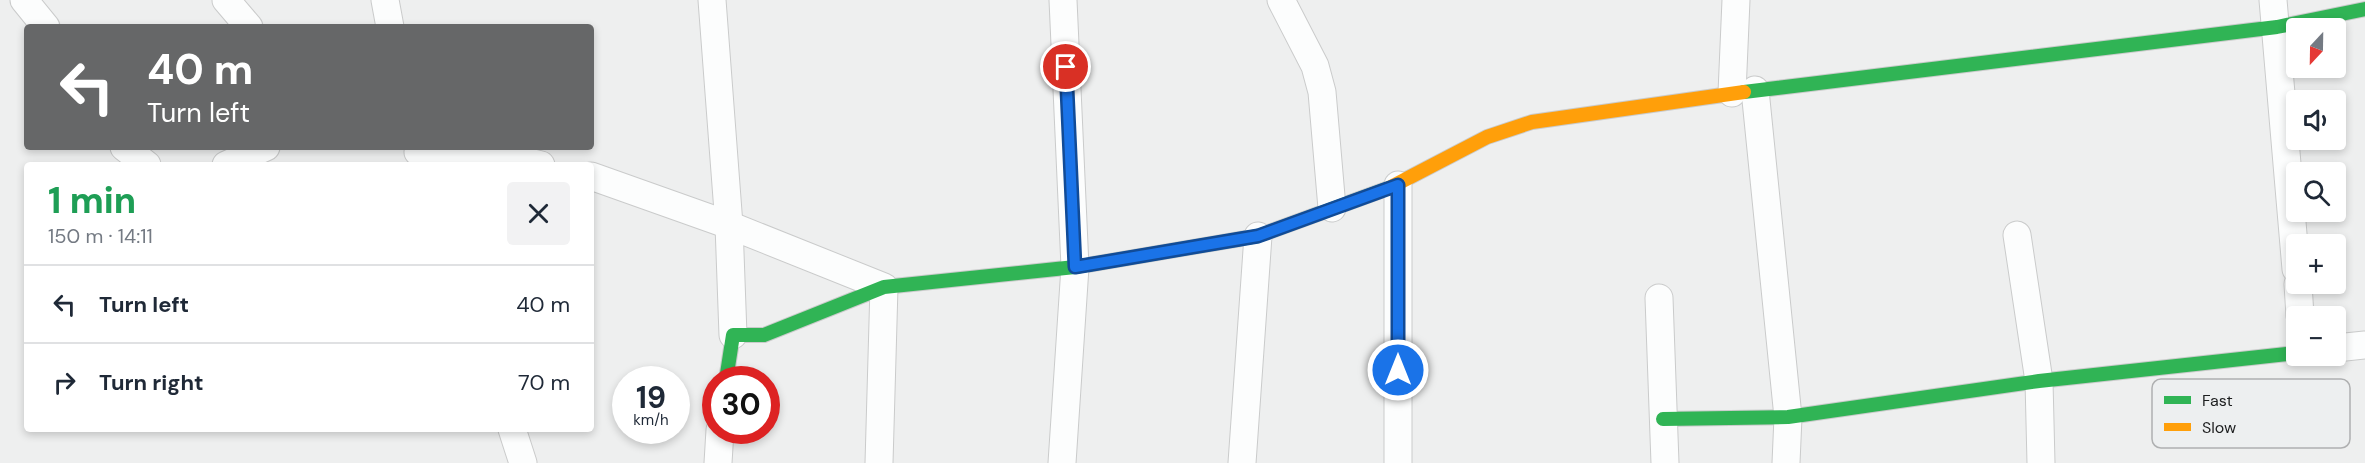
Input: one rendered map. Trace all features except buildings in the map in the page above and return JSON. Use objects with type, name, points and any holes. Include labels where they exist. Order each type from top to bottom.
[{"type":"street","points":[[24,0],[44,24]]},
{"type":"street","points":[[226,0],[246,24]]},
{"type":"street","points":[[385,0],[389,24]]},
{"type":"street","points":[[712,0],[729,225],[734,335],[728,366]]},
{"type":"street","points":[[1062,463],[1075,267],[1063,0]]},
{"type":"street","points":[[1281,0],[1315,66],[1322,92],[1332,208]]},
{"type":"street","points":[[1736,0],[1744,92],[1788,417],[1786,463]]},
{"type":"street","points":[[2273,0],[2293,234]]},
{"type":"street","points":[[734,335],[764,334],[884,287],[1075,267],[1258,236],[1398,185],[1487,137],[1532,122],[1744,92],[2277,27],[2365,9]]},
{"type":"street","points":[[128,150],[143,162]]},
{"type":"street","points":[[233,162],[259,150]]},
{"type":"street","points":[[419,155],[528,162]]},
{"type":"street","points":[[594,178],[729,225],[884,287]]},
{"type":"street","points":[[1398,185],[1398,463]]},
{"type":"street","points":[[2017,235],[2039,381],[2041,463]]},
{"type":"street","points":[[1242,463],[1258,236]]},
{"type":"street","points":[[879,463],[884,287]]},
{"type":"street","points":[[1659,298],[1665,463]]},
{"type":"street","points":[[2346,347],[2365,345]]},
{"type":"street","points":[[1663,419],[1788,417],[2039,381],[2286,353]]},
{"type":"street","points":[[513,432],[523,463]]},
{"type":"street","points":[[718,463],[719,444]]},
{"type":"traffic: fast","points":[[1744,92],[2277,27],[2365,9]]},
{"type":"traffic: fast","points":[[728,366],[733,335],[764,335],[884,287],[1075,267],[1258,236],[1389,188]]},
{"type":"traffic: fast","points":[[1663,419],[1788,417],[2039,381],[2286,354]]},
{"type":"traffic: slow","points":[[1389,188],[1487,137],[1532,122],[1744,92]]},
{"type":"route","points":[[1066,67],[1075,267],[1258,236],[1398,185],[1398,370]]}]
